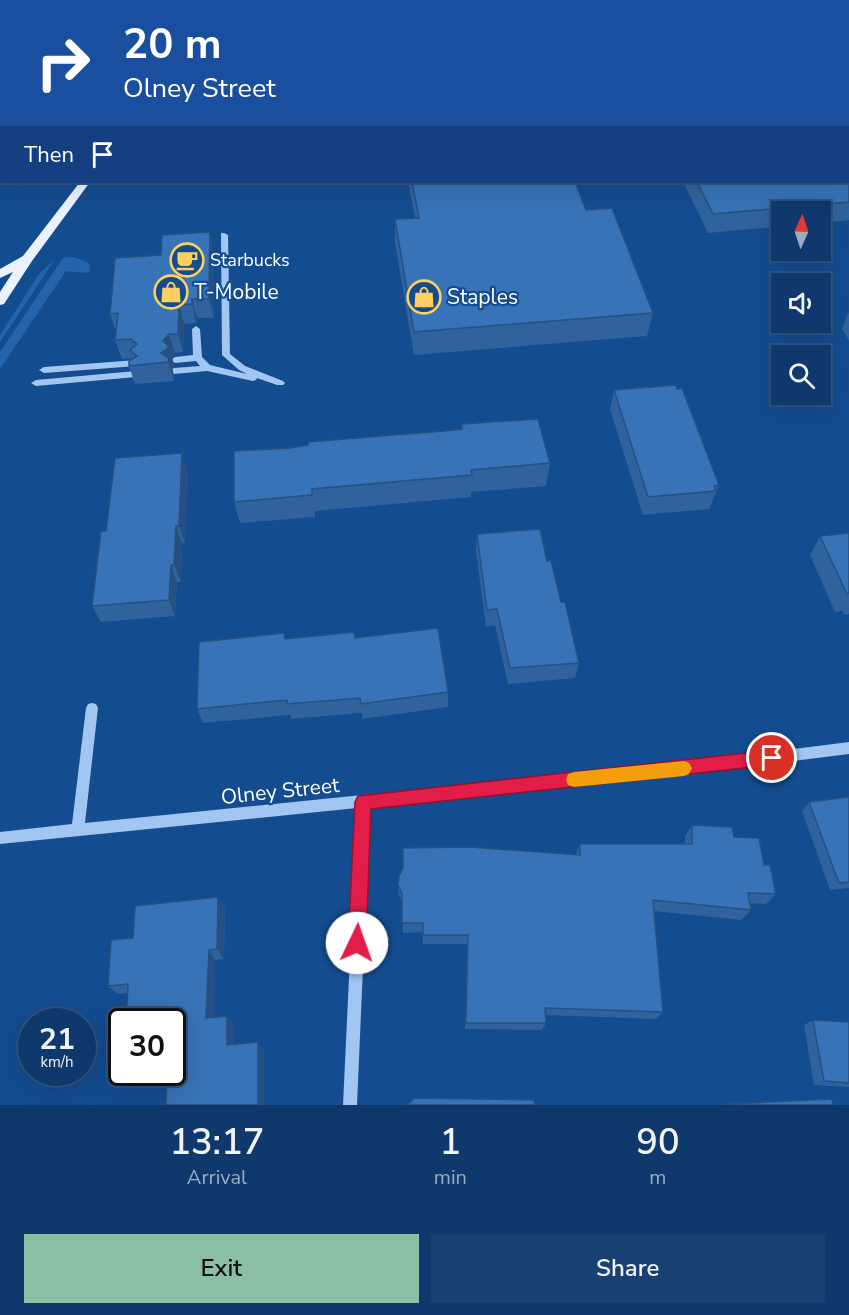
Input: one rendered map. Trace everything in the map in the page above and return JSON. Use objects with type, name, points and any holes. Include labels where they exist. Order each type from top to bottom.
[{"type":"main road","points":[[0,301],[27,259],[84,183]]},
{"type":"main road","points":[[0,274],[27,259]]},
{"type":"street","points":[[174,371],[207,368],[280,383],[242,368],[226,355],[225,235]]},
{"type":"street","points":[[196,330],[198,358],[207,368]]},
{"type":"street","points":[[174,360],[198,358]]},
{"type":"street","points":[[44,370],[137,363]]},
{"type":"street","points":[[36,383],[136,374]]},
{"type":"street","points":[[78,830],[92,708]]},
{"type":"street","name":"Olney Street","points":[[0,838],[689,768],[849,748]]},
{"type":"street","points":[[351,1105],[363,802]]},
{"type":"shaded area","points":[[74,257],[89,263],[90,271],[86,273],[66,271],[0,369],[0,352],[63,258]]},
{"type":"shaded area","points":[[53,261],[0,342],[0,335],[39,274]]},
{"type":"building","points":[[412,183],[575,183],[586,210],[612,208],[653,313],[414,332],[395,219],[419,218]]},
{"type":"building","points":[[698,183],[849,183],[849,202],[831,204],[831,201],[771,201],[771,209],[713,214]]},
{"type":"building","points":[[210,232],[209,299],[192,299],[192,304],[179,305],[178,334],[169,334],[163,341],[169,347],[161,353],[169,358],[168,362],[129,366],[129,361],[137,356],[130,350],[137,344],[131,339],[115,340],[118,313],[110,314],[115,258],[161,255],[162,235]]},
{"type":"building","points":[[676,385],[677,389],[682,388],[719,485],[714,486],[716,491],[648,497],[614,390]]},
{"type":"building","points":[[538,419],[550,463],[471,470],[472,475],[312,489],[312,495],[234,502],[234,451],[290,448],[308,445],[308,442],[462,429],[462,424]]},
{"type":"building","points":[[182,453],[179,526],[176,526],[169,600],[92,606],[101,531],[106,531],[115,458]]},
{"type":"building","points":[[540,529],[547,561],[551,560],[561,602],[565,602],[579,663],[510,668],[497,609],[487,610],[477,534]]},
{"type":"building","points":[[849,533],[849,593],[847,594],[820,536]]},
{"type":"building","points":[[438,628],[448,692],[361,704],[360,698],[287,704],[287,700],[197,709],[199,642],[284,633],[285,639],[354,632],[355,638]]},
{"type":"building","points":[[849,797],[849,882],[839,883],[809,802]]},
{"type":"building","points":[[692,825],[732,827],[734,837],[759,838],[764,865],[770,865],[776,894],[748,893],[751,910],[653,900],[663,1012],[545,1008],[546,1023],[466,1023],[468,935],[423,935],[423,923],[402,923],[402,894],[398,885],[403,868],[403,848],[470,847],[580,855],[580,844],[692,844]]},
{"type":"building","points":[[218,897],[217,949],[209,950],[206,1018],[227,1016],[227,1045],[258,1042],[258,1105],[166,1105],[167,1086],[186,1086],[186,1008],[127,1008],[128,984],[108,986],[111,940],[133,938],[135,906]]},
{"type":"building","points":[[813,1020],[849,1022],[849,1083],[824,1081]]},
{"type":"building","points":[[414,1098],[534,1100],[535,1105],[408,1105]]},
{"type":"building","points":[[832,1099],[833,1105],[726,1105],[726,1104]]},
{"type":"slow traffic","points":[[574,780],[684,768]]},
{"type":"place","name":"Starbucks","points":[[187,260]]},
{"type":"place","name":"T-Mobile","points":[[171,292]]},
{"type":"place","name":"Staples","points":[[424,297]]},
{"type":"route","points":[[357,943],[363,802],[772,758]]}]
